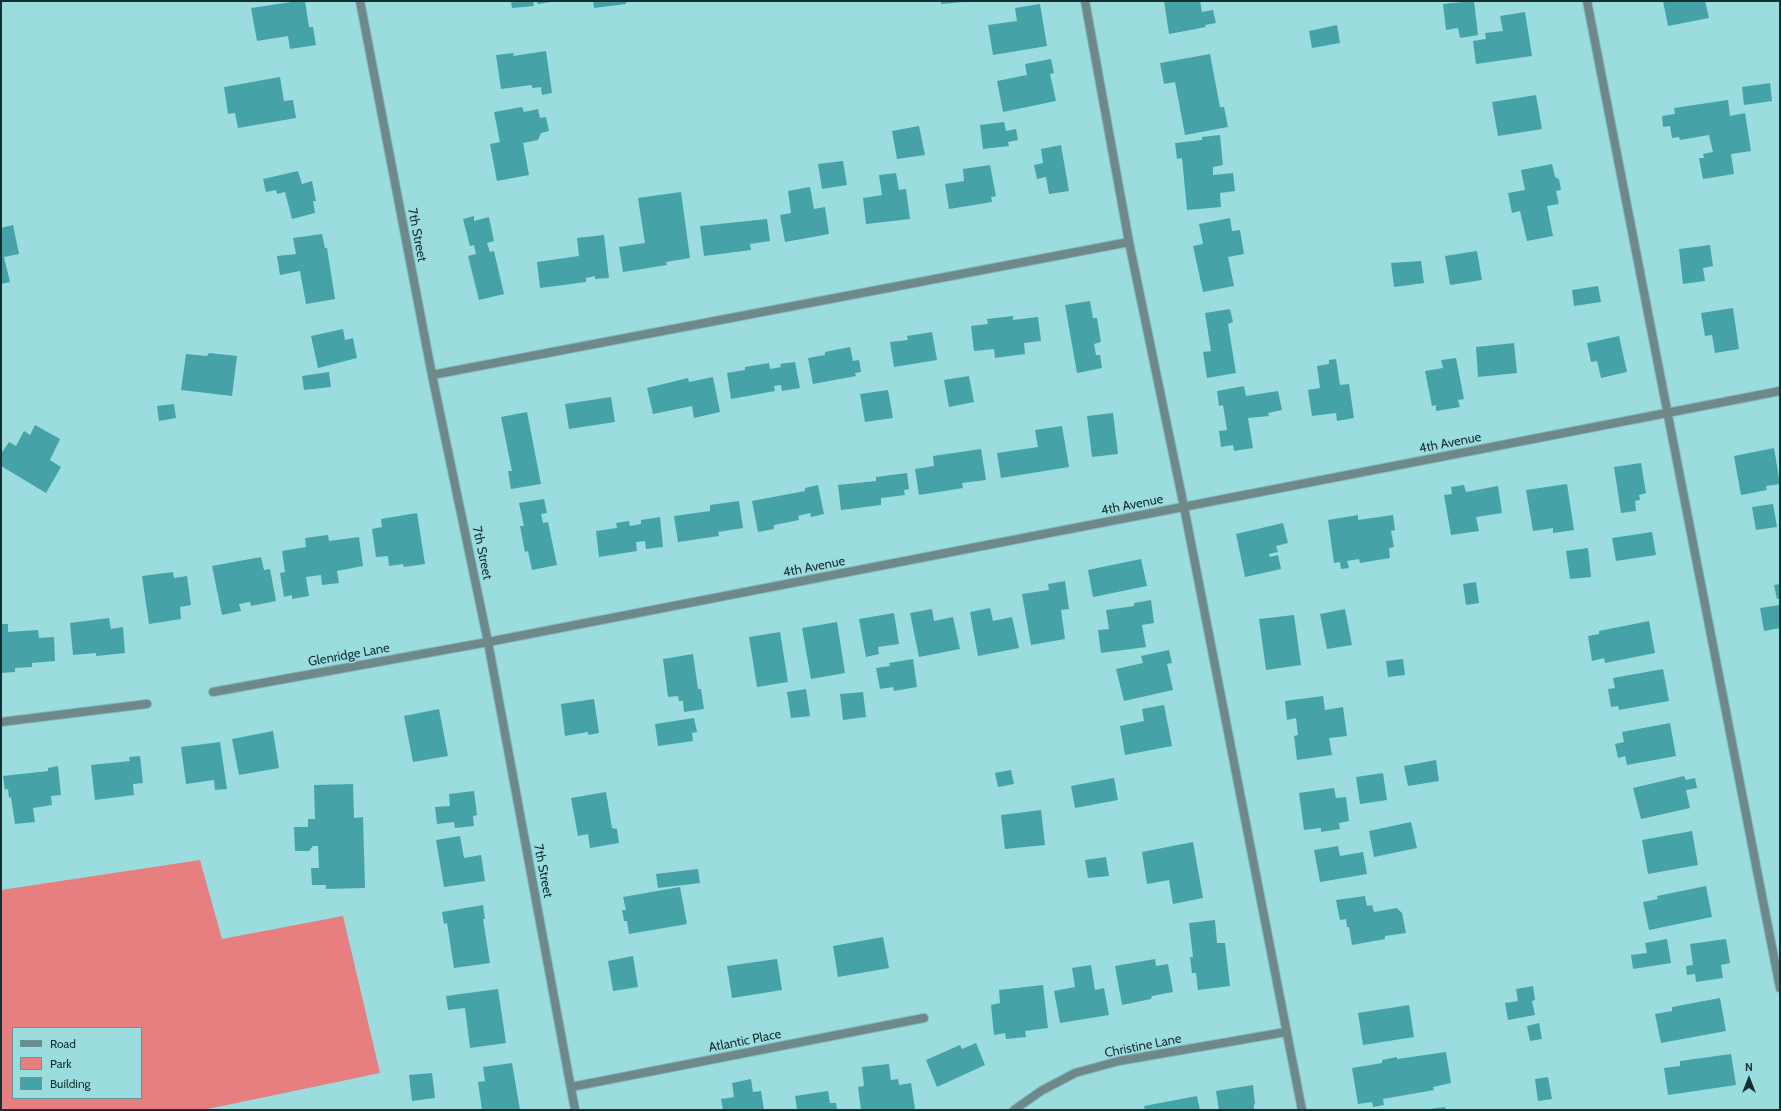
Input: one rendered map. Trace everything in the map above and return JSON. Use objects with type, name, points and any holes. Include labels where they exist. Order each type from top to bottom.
[{"type":"street","name":"7th Street","points":[[360,1],[432,375],[488,642],[575,1110]]},
{"type":"street","points":[[1085,1],[1129,242],[1184,508],[1302,1110]]},
{"type":"street","points":[[1587,1],[1780,988]]},
{"type":"street","points":[[432,375],[1129,242]]},
{"type":"street","name":"4th Avenue","points":[[488,642],[1780,391]]},
{"type":"street","name":"Glenridge Lane","points":[[213,692],[488,642]]},
{"type":"street","points":[[1,722],[147,704]]},
{"type":"street","name":"Atlantic Place","points":[[571,1087],[924,1018]]},
{"type":"street","name":"Christine Lane","points":[[1014,1110],[1041,1091],[1075,1073],[1119,1061],[1286,1032]]},
{"type":"green space","points":[[200,860],[222,939],[343,916],[380,1073],[203,1110],[1,1110],[1,890]]},
{"type":"building","points":[[305,1],[309,27],[313,27],[316,45],[290,49],[288,36],[257,41],[251,8]]},
{"type":"building","points":[[511,1],[533,1],[534,6],[512,8]]},
{"type":"building","points":[[537,1],[551,1],[551,2],[538,4]]},
{"type":"building","points":[[593,1],[626,1],[626,4],[594,8]]},
{"type":"building","points":[[941,1],[963,1],[963,2],[941,4]]},
{"type":"building","points":[[1164,1],[1200,1],[1202,12],[1213,10],[1216,23],[1205,25],[1206,27],[1169,34]]},
{"type":"building","points":[[1474,1],[1478,35],[1460,38],[1458,28],[1446,30],[1443,4]]},
{"type":"building","points":[[1663,1],[1705,1],[1709,18],[1668,26]]},
{"type":"building","points":[[1040,4],[1047,46],[993,55],[988,25],[1017,21],[1015,8]]},
{"type":"building","points":[[1525,12],[1532,56],[1476,64],[1473,41],[1486,39],[1485,33],[1503,31],[1500,16]]},
{"type":"building","points":[[1337,25],[1340,43],[1312,48],[1309,31]]},
{"type":"building","points":[[546,51],[552,93],[542,95],[541,87],[532,88],[532,85],[501,89],[496,55],[514,53],[513,56]]},
{"type":"building","points":[[1210,54],[1220,107],[1224,107],[1228,127],[1185,135],[1175,82],[1164,84],[1160,63]]},
{"type":"building","points":[[1051,59],[1054,73],[1050,74],[1056,101],[1003,112],[997,81],[1027,75],[1025,64]]},
{"type":"building","points":[[280,77],[284,101],[293,100],[296,118],[238,128],[235,113],[228,114],[224,87]]},
{"type":"building","points":[[1770,83],[1772,101],[1744,105],[1742,87]]},
{"type":"building","points":[[1536,95],[1542,129],[1498,136],[1492,102]]},
{"type":"building","points":[[1728,100],[1730,116],[1745,113],[1751,151],[1731,154],[1734,174],[1703,179],[1699,158],[1704,158],[1703,154],[1713,152],[1709,135],[1680,140],[1679,137],[1672,138],[1670,126],[1663,127],[1662,116],[1675,114],[1674,108]]},
{"type":"building","points":[[522,107],[524,112],[538,109],[540,118],[546,117],[549,131],[541,133],[538,140],[523,143],[529,175],[497,181],[490,144],[500,142],[494,112]]},
{"type":"building","points":[[1004,122],[1006,131],[1016,129],[1018,140],[1008,142],[1009,146],[983,149],[980,125]]},
{"type":"building","points":[[919,126],[925,155],[897,159],[892,131]]},
{"type":"building","points":[[1220,135],[1223,165],[1213,167],[1213,175],[1233,173],[1235,191],[1220,193],[1221,207],[1187,210],[1182,158],[1177,159],[1175,143],[1202,140],[1202,137]]},
{"type":"building","points":[[1061,145],[1069,191],[1049,194],[1046,177],[1037,179],[1034,165],[1043,163],[1041,149]]},
{"type":"building","points":[[843,161],[847,185],[822,189],[818,164]]},
{"type":"building","points":[[1552,164],[1555,177],[1559,179],[1561,190],[1556,191],[1559,204],[1547,206],[1553,236],[1527,241],[1520,211],[1512,213],[1508,193],[1525,190],[1521,170]]},
{"type":"building","points":[[990,165],[996,196],[991,197],[992,202],[949,209],[945,184],[964,181],[963,169]]},
{"type":"building","points":[[298,171],[302,184],[312,181],[316,201],[313,201],[315,213],[292,219],[285,192],[277,194],[276,190],[266,192],[263,179]]},
{"type":"building","points":[[896,173],[899,190],[906,189],[910,219],[866,224],[863,198],[882,195],[879,175]]},
{"type":"building","points":[[810,187],[814,209],[825,207],[829,234],[785,242],[780,215],[791,213],[788,191]]},
{"type":"building","points":[[681,192],[690,258],[666,262],[667,265],[623,272],[619,247],[645,243],[638,198]]},
{"type":"building","points":[[474,216],[474,221],[489,217],[494,241],[487,243],[490,252],[494,251],[504,294],[479,300],[468,256],[476,254],[474,245],[470,246],[463,219]]},
{"type":"building","points":[[1230,218],[1232,231],[1240,230],[1244,254],[1228,257],[1234,286],[1203,292],[1193,246],[1203,244],[1199,224]]},
{"type":"building","points":[[767,219],[770,241],[750,244],[751,250],[704,256],[700,226]]},
{"type":"building","points":[[13,225],[19,254],[4,257],[10,282],[1,284],[1,228]]},
{"type":"building","points":[[322,234],[325,248],[327,248],[335,299],[306,304],[300,271],[280,275],[277,256],[296,254],[293,238]]},
{"type":"building","points":[[604,235],[609,278],[595,279],[595,276],[586,278],[586,282],[540,288],[537,262],[579,256],[577,238]]},
{"type":"building","points":[[1710,245],[1713,266],[1703,268],[1705,281],[1683,284],[1679,249]]},
{"type":"building","points":[[1477,251],[1482,280],[1450,285],[1445,256]]},
{"type":"building","points":[[1421,261],[1424,283],[1394,287],[1391,263]]},
{"type":"building","points":[[1598,286],[1601,302],[1574,306],[1572,290]]},
{"type":"building","points":[[1090,301],[1093,318],[1097,318],[1101,342],[1094,344],[1096,355],[1100,355],[1102,368],[1077,373],[1065,305]]},
{"type":"building","points":[[1733,308],[1739,349],[1715,353],[1712,335],[1705,336],[1701,313]]},
{"type":"building","points":[[1230,309],[1233,322],[1228,324],[1236,373],[1207,378],[1203,352],[1211,351],[1205,313]]},
{"type":"building","points":[[1013,316],[1013,320],[1038,317],[1041,341],[1024,343],[1025,354],[995,358],[994,349],[974,351],[971,326],[988,324],[987,319]]},
{"type":"building","points":[[343,329],[345,340],[353,338],[357,358],[318,368],[311,336]]},
{"type":"building","points":[[932,332],[937,360],[894,367],[890,342],[908,340],[907,336]]},
{"type":"building","points":[[1619,336],[1627,372],[1601,378],[1597,361],[1591,362],[1587,343]]},
{"type":"building","points":[[1514,343],[1517,373],[1478,377],[1476,347]]},
{"type":"building","points":[[850,347],[853,361],[859,360],[861,372],[855,373],[856,376],[813,384],[808,358],[825,355],[825,352]]},
{"type":"building","points":[[209,353],[237,356],[232,396],[181,390],[186,354],[207,356]]},
{"type":"building","points":[[1456,358],[1464,399],[1458,400],[1460,407],[1436,411],[1436,405],[1432,406],[1425,371],[1443,368],[1441,360]]},
{"type":"building","points":[[1336,359],[1340,385],[1349,384],[1354,418],[1337,421],[1336,413],[1312,416],[1308,390],[1320,388],[1317,366],[1329,364],[1329,360]]},
{"type":"building","points":[[795,362],[800,388],[782,391],[781,385],[774,386],[775,391],[731,399],[727,373],[745,370],[745,367],[769,363],[770,369],[781,367],[780,364]]},
{"type":"building","points":[[329,372],[331,387],[304,390],[302,376]]},
{"type":"building","points":[[969,376],[974,402],[949,407],[944,380]]},
{"type":"building","points":[[713,377],[720,412],[694,418],[692,406],[653,414],[647,388],[688,378],[689,382]]},
{"type":"building","points":[[1244,386],[1246,396],[1278,391],[1282,410],[1268,413],[1269,416],[1248,418],[1253,448],[1234,451],[1233,445],[1221,447],[1219,431],[1227,430],[1223,405],[1219,406],[1217,391]]},
{"type":"building","points":[[888,390],[893,418],[865,422],[860,394]]},
{"type":"building","points":[[611,397],[615,422],[569,429],[565,404]]},
{"type":"building","points":[[174,404],[176,418],[159,421],[157,406]]},
{"type":"building","points":[[527,412],[541,484],[511,489],[508,471],[512,471],[501,417]]},
{"type":"building","points":[[1113,413],[1118,454],[1092,457],[1087,416]]},
{"type":"building","points":[[35,425],[60,439],[50,460],[61,467],[46,493],[1,466],[1,454],[9,442],[16,446],[24,431],[30,435]]},
{"type":"building","points":[[1062,426],[1069,467],[1001,478],[997,453],[1038,447],[1035,430]]},
{"type":"building","points":[[1774,448],[1780,484],[1766,486],[1767,490],[1741,495],[1734,456]]},
{"type":"building","points":[[981,449],[986,480],[962,483],[963,488],[919,495],[915,469],[934,466],[933,456]]},
{"type":"building","points":[[1641,463],[1646,493],[1639,495],[1640,500],[1635,501],[1636,511],[1621,513],[1614,467]]},
{"type":"building","points":[[907,473],[909,489],[904,490],[905,495],[881,498],[881,505],[841,510],[838,485],[876,481],[876,477]]},
{"type":"building","points":[[1567,484],[1574,530],[1553,533],[1553,528],[1533,531],[1526,490]]},
{"type":"building","points":[[818,485],[824,514],[811,517],[810,513],[798,516],[799,520],[774,525],[774,529],[758,532],[752,501],[805,491],[805,488]]},
{"type":"building","points":[[1464,485],[1466,492],[1498,486],[1502,513],[1476,517],[1479,531],[1451,535],[1444,495],[1452,494],[1451,487]]},
{"type":"building","points":[[544,499],[547,513],[541,514],[543,523],[548,522],[557,565],[532,570],[528,551],[525,552],[520,526],[524,526],[519,503]]},
{"type":"building","points":[[739,501],[743,528],[718,532],[719,536],[678,542],[674,516],[710,511],[710,505]]},
{"type":"building","points":[[1773,504],[1777,527],[1756,530],[1752,507]]},
{"type":"building","points":[[417,513],[425,564],[404,567],[403,564],[389,566],[388,556],[376,557],[372,529],[382,527],[381,519]]},
{"type":"building","points":[[1358,515],[1358,520],[1393,515],[1395,530],[1391,531],[1394,547],[1389,548],[1390,558],[1360,563],[1359,559],[1347,561],[1349,568],[1341,569],[1340,562],[1334,563],[1328,520]]},
{"type":"building","points":[[660,517],[663,547],[646,549],[645,541],[636,542],[637,551],[599,557],[596,531],[617,528],[616,523],[629,521],[630,526],[641,524],[641,520]]},
{"type":"building","points":[[1283,523],[1288,543],[1276,546],[1278,552],[1269,554],[1270,557],[1278,555],[1281,569],[1245,577],[1236,534]]},
{"type":"building","points":[[1652,532],[1656,555],[1616,561],[1612,538]]},
{"type":"building","points":[[328,535],[329,541],[359,537],[363,566],[337,571],[339,583],[322,585],[321,575],[306,577],[309,596],[292,599],[292,595],[284,597],[280,573],[285,572],[282,551],[306,547],[305,538]]},
{"type":"building","points":[[1588,548],[1591,577],[1570,579],[1566,551]]},
{"type":"building","points":[[261,557],[264,570],[270,569],[276,601],[251,606],[250,602],[239,604],[241,611],[222,615],[212,566]]},
{"type":"building","points":[[1141,559],[1147,586],[1093,597],[1088,570]]},
{"type":"building","points":[[173,572],[174,578],[187,576],[191,605],[180,607],[181,619],[149,624],[142,576]]},
{"type":"building","points":[[1065,581],[1069,609],[1061,610],[1065,639],[1031,645],[1022,594],[1049,590],[1048,584]]},
{"type":"building","points":[[1476,582],[1479,603],[1466,605],[1463,584]]},
{"type":"building","points":[[1780,584],[1780,598],[1777,599],[1774,585]]},
{"type":"building","points":[[1151,600],[1154,623],[1142,625],[1146,647],[1101,653],[1098,630],[1109,629],[1106,610],[1134,606],[1134,603]]},
{"type":"building","points":[[1780,605],[1780,628],[1764,631],[1760,608]]},
{"type":"building","points":[[990,608],[993,621],[1012,617],[1019,648],[978,656],[970,612]]},
{"type":"building","points":[[932,609],[934,621],[953,617],[960,649],[919,657],[910,613]]},
{"type":"building","points":[[1345,609],[1352,645],[1327,649],[1320,614]]},
{"type":"building","points":[[894,613],[899,644],[878,647],[879,654],[866,657],[859,619]]},
{"type":"building","points":[[1294,615],[1301,665],[1266,670],[1259,619]]},
{"type":"building","points":[[109,618],[111,629],[123,627],[125,653],[96,656],[96,653],[73,655],[70,623]]},
{"type":"building","points":[[1649,621],[1655,653],[1605,663],[1604,658],[1592,661],[1588,636],[1599,634],[1599,631]]},
{"type":"building","points":[[837,622],[845,673],[811,679],[802,628]]},
{"type":"building","points":[[1,624],[8,624],[8,632],[38,630],[39,638],[54,637],[55,661],[32,663],[32,667],[15,668],[15,672],[1,673]]},
{"type":"building","points":[[780,632],[788,682],[757,687],[749,637]]},
{"type":"building","points":[[1169,650],[1172,663],[1167,664],[1173,690],[1124,701],[1116,669],[1143,663],[1141,656]]},
{"type":"building","points":[[693,654],[698,689],[701,689],[704,709],[684,712],[683,701],[679,701],[678,696],[668,697],[663,659]]},
{"type":"building","points":[[913,659],[917,687],[894,691],[893,687],[880,689],[876,668],[890,666],[889,663]]},
{"type":"building","points":[[1403,659],[1405,675],[1388,677],[1386,661]]},
{"type":"building","points":[[1663,669],[1669,701],[1619,710],[1618,706],[1611,707],[1608,689],[1615,688],[1613,678]]},
{"type":"building","points":[[806,689],[810,716],[791,718],[787,692]]},
{"type":"building","points":[[863,692],[866,717],[843,720],[840,694]]},
{"type":"building","points":[[1323,696],[1325,710],[1343,707],[1347,736],[1329,738],[1332,755],[1297,760],[1294,736],[1298,735],[1296,718],[1287,720],[1285,701]]},
{"type":"building","points":[[594,699],[599,733],[588,735],[588,732],[565,736],[561,704]]},
{"type":"building","points":[[1164,705],[1172,746],[1125,755],[1120,726],[1144,721],[1142,709]]},
{"type":"building","points":[[439,709],[448,756],[413,762],[404,716]]},
{"type":"building","points":[[694,718],[697,732],[692,733],[693,741],[658,746],[655,724]]},
{"type":"building","points":[[1670,723],[1676,756],[1627,765],[1625,756],[1618,758],[1615,744],[1624,742],[1622,732]]},
{"type":"building","points":[[273,731],[279,768],[239,775],[232,739]]},
{"type":"building","points":[[220,742],[227,789],[215,790],[214,780],[186,784],[181,747]]},
{"type":"building","points":[[140,756],[143,783],[133,784],[134,795],[95,800],[91,765],[130,761],[129,757]]},
{"type":"building","points":[[1436,760],[1439,781],[1408,786],[1404,766]]},
{"type":"building","points":[[58,766],[61,795],[51,796],[52,805],[33,808],[35,822],[15,824],[11,797],[9,798],[8,789],[5,790],[3,776],[48,771],[48,768]]},
{"type":"building","points":[[1011,770],[1014,784],[998,787],[995,773]]},
{"type":"building","points":[[1383,773],[1387,800],[1360,804],[1356,777]]},
{"type":"building","points":[[1684,776],[1686,780],[1695,778],[1697,788],[1686,790],[1690,808],[1641,819],[1633,788]]},
{"type":"building","points":[[1114,778],[1118,800],[1075,808],[1071,786]]},
{"type":"building","points":[[353,784],[354,818],[363,817],[365,888],[326,889],[326,885],[312,885],[311,868],[319,868],[318,846],[313,846],[309,851],[295,851],[294,827],[308,827],[308,819],[315,819],[314,785]]},
{"type":"building","points":[[1334,788],[1336,798],[1346,797],[1349,821],[1339,823],[1340,829],[1321,832],[1321,828],[1304,830],[1299,793]]},
{"type":"building","points":[[474,791],[477,815],[473,816],[474,826],[455,828],[454,822],[437,824],[435,807],[450,806],[449,794]]},
{"type":"building","points":[[606,792],[612,828],[617,829],[619,843],[590,848],[588,834],[578,836],[571,798]]},
{"type":"building","points":[[1041,810],[1045,845],[1005,849],[1001,815]]},
{"type":"building","points":[[1411,822],[1417,848],[1374,857],[1369,831]]},
{"type":"building","points":[[1692,831],[1698,865],[1648,874],[1642,840]]},
{"type":"building","points":[[460,836],[464,858],[481,855],[485,881],[444,887],[436,840]]},
{"type":"building","points":[[1193,842],[1203,898],[1173,904],[1169,880],[1147,884],[1142,852]]},
{"type":"building","points":[[1338,846],[1340,856],[1363,852],[1367,874],[1320,882],[1314,850]]},
{"type":"building","points":[[1106,857],[1109,876],[1088,878],[1085,860]]},
{"type":"building","points":[[698,869],[700,883],[658,888],[656,874]]},
{"type":"building","points":[[1706,886],[1712,917],[1649,930],[1643,902],[1658,899],[1657,896]]},
{"type":"building","points":[[680,887],[687,924],[629,934],[627,921],[624,921],[622,910],[626,910],[623,897]]},
{"type":"building","points":[[1365,896],[1367,906],[1372,905],[1374,912],[1397,908],[1402,913],[1406,933],[1385,936],[1385,939],[1352,945],[1349,927],[1347,927],[1346,919],[1340,920],[1336,900]]},
{"type":"building","points":[[483,905],[485,919],[483,919],[490,963],[454,968],[447,923],[444,924],[442,912]]},
{"type":"building","points":[[1215,920],[1217,943],[1225,943],[1230,986],[1198,990],[1196,973],[1192,973],[1190,957],[1193,957],[1189,923]]},
{"type":"building","points":[[883,937],[889,968],[838,977],[833,946]]},
{"type":"building","points":[[1667,939],[1671,963],[1633,969],[1631,955],[1647,953],[1645,943]]},
{"type":"building","points":[[1726,939],[1730,963],[1721,965],[1723,978],[1696,982],[1695,974],[1687,975],[1686,966],[1693,965],[1690,944]]},
{"type":"building","points":[[633,956],[638,987],[613,991],[608,961]]},
{"type":"building","points":[[777,959],[782,990],[732,998],[727,966]]},
{"type":"building","points":[[1155,959],[1156,966],[1168,964],[1173,992],[1152,996],[1151,999],[1122,1005],[1115,966]]},
{"type":"building","points":[[1091,965],[1095,990],[1104,988],[1109,1015],[1060,1023],[1054,991],[1075,987],[1072,968]]},
{"type":"building","points":[[1043,985],[1048,1028],[1025,1031],[1026,1037],[1006,1039],[1005,1033],[994,1035],[991,1005],[1000,1003],[999,990]]},
{"type":"building","points":[[1533,986],[1535,1000],[1532,1001],[1535,1015],[1508,1020],[1505,1003],[1518,1001],[1516,989]]},
{"type":"building","points":[[498,989],[506,1043],[470,1048],[465,1008],[448,1010],[446,996]]},
{"type":"building","points":[[1720,998],[1726,1031],[1661,1043],[1655,1014],[1672,1011],[1672,1007]]},
{"type":"building","points":[[1409,1005],[1414,1037],[1363,1045],[1358,1013]]},
{"type":"building","points":[[1539,1023],[1542,1039],[1530,1041],[1527,1026]]},
{"type":"building","points":[[976,1043],[985,1065],[937,1087],[926,1060],[960,1045],[962,1049]]},
{"type":"building","points":[[1446,1052],[1451,1083],[1433,1087],[1434,1090],[1383,1099],[1384,1105],[1373,1107],[1372,1102],[1358,1104],[1352,1068],[1382,1063],[1382,1060],[1397,1057],[1397,1059]]},
{"type":"building","points":[[1731,1054],[1736,1085],[1668,1095],[1664,1068],[1680,1066],[1680,1061]]},
{"type":"building","points":[[512,1063],[520,1110],[482,1110],[478,1082],[485,1081],[483,1067]]},
{"type":"building","points":[[889,1064],[891,1080],[898,1079],[899,1085],[911,1083],[915,1109],[861,1110],[858,1087],[864,1086],[862,1067]]},
{"type":"building","points":[[432,1073],[435,1098],[412,1101],[409,1075]]},
{"type":"building","points":[[1548,1077],[1552,1099],[1538,1101],[1535,1079]]},
{"type":"building","points":[[751,1079],[753,1092],[761,1091],[764,1110],[723,1110],[721,1099],[734,1097],[732,1083]]},
{"type":"building","points":[[1253,1085],[1255,1104],[1254,1110],[1219,1110],[1216,1091]]},
{"type":"building","points":[[828,1091],[830,1103],[836,1103],[837,1110],[793,1110],[797,1109],[795,1096]]},
{"type":"building","points":[[1197,1096],[1200,1110],[1145,1110],[1144,1106]]},
{"type":"building","points":[[1445,1107],[1446,1110],[1430,1109]]}]
